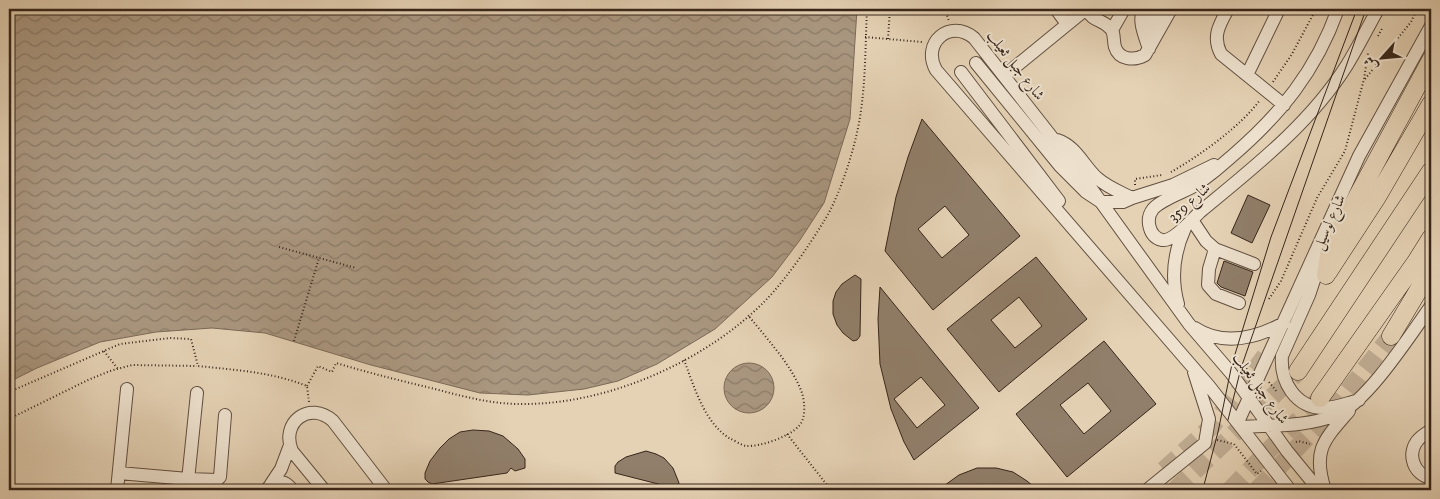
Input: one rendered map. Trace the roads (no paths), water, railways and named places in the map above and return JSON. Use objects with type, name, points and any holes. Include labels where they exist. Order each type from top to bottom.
[{"type":"highway","points":[[1431,60],[1335,238],[1330,249],[1326,275],[1377,197],[1431,104]]},
{"type":"highway","points":[[1298,371],[1431,172]]},
{"type":"highway","points":[[1320,398],[1431,238]]},
{"type":"highway","points":[[1431,269],[1391,336],[1431,284]]},
{"type":"street","points":[[1056,9],[1067,24]]},
{"type":"street","points":[[1004,76],[1086,9],[1093,18],[1110,27],[1115,47],[1119,53],[1131,59],[1138,58],[1145,55],[1171,9]]},
{"type":"street","points":[[1112,30],[1124,9]]},
{"type":"street","points":[[1143,9],[1140,19],[1149,49]]},
{"type":"street","points":[[1144,34],[1157,9]]},
{"type":"street","points":[[1228,9],[1217,28],[1217,46],[1221,54],[1284,105]]},
{"type":"street","points":[[1247,76],[1279,9]]},
{"type":"street","name":"شارع 359","points":[[1338,9],[1332,26],[1304,78],[1284,105],[1255,137],[1198,184],[1155,207],[1149,218],[1150,229],[1154,235],[1163,240],[1169,240],[1175,236],[1277,146],[1311,110],[1346,66],[1383,13]]},
{"type":"street","name":"شارع لوسيل","points":[[1240,425],[1249,398],[1368,139],[1431,26]]},
{"type":"street","name":"شارع جبل ثعيلب","points":[[1131,296],[936,70],[931,54],[934,43],[947,32],[964,32],[974,38],[1101,202],[1189,324],[1231,373],[1286,451],[1319,490]]},
{"type":"street","points":[[976,63],[1072,180],[1101,202],[1123,202],[1173,185],[1230,158]]},
{"type":"street","points":[[961,72],[1131,296],[1192,365],[1290,490]]},
{"type":"street","points":[[1053,139],[1073,149],[1104,184],[1134,197]]},
{"type":"street","points":[[1335,209],[1309,295],[1287,343],[1282,356],[1281,366],[1283,376],[1291,392],[1301,402],[1312,407],[1334,407],[1358,400]]},
{"type":"street","points":[[1180,311],[1175,289],[1174,267],[1179,245],[1189,222],[1215,249],[1254,264]]},
{"type":"street","points":[[1215,249],[1209,269],[1208,285],[1216,294],[1239,303]]},
{"type":"street","points":[[1325,490],[1320,474],[1319,457],[1327,438],[1374,382],[1431,306]]},
{"type":"street","points":[[1189,324],[1218,338],[1239,339],[1261,335],[1284,323]]},
{"type":"street","points":[[1147,490],[1205,443],[1209,419],[1192,365]]},
{"type":"street","points":[[117,490],[127,389]]},
{"type":"street","points":[[188,485],[197,393]]},
{"type":"street","points":[[1240,425],[1296,425],[1326,419],[1346,411],[1358,400]]},
{"type":"street","points":[[324,490],[292,451],[290,445],[289,432],[295,421],[304,414],[311,412],[323,414],[333,421],[386,490]]},
{"type":"street","points":[[119,473],[188,485],[212,481],[220,477],[225,415]]},
{"type":"street","points":[[1431,430],[1418,439],[1413,449],[1412,461],[1417,471],[1424,477],[1431,478]]},
{"type":"street","points":[[268,487],[284,461],[290,445]]},
{"type":"street","points":[[268,487],[282,482],[292,490]]},
{"type":"water","points":[[9,9],[857,9],[850,119],[824,203],[800,240],[772,277],[715,329],[657,364],[618,381],[584,389],[528,395],[480,393],[371,365],[265,333],[212,328],[156,332],[100,342],[37,368],[9,382]]},
{"type":"water","points":[[744,363],[754,363],[767,370],[774,383],[774,393],[767,406],[754,413],[744,413],[735,409],[728,402],[724,393],[724,383],[728,374],[735,367]]},
{"type":"tunnel","points":[[1257,490],[1333,410],[1391,336]]},
{"type":"tunnel","points":[[1164,470],[1212,426],[1269,351]]},
{"type":"tunnel","points":[[1175,490],[1298,372]]},
{"type":"tunnel","points":[[1230,490],[1320,398]]},
{"type":"tram line","points":[[1202,490],[1218,432],[1232,364],[1271,237],[1357,9]]},
{"type":"tram line","points":[[1228,420],[1241,368],[1366,9]]}]
